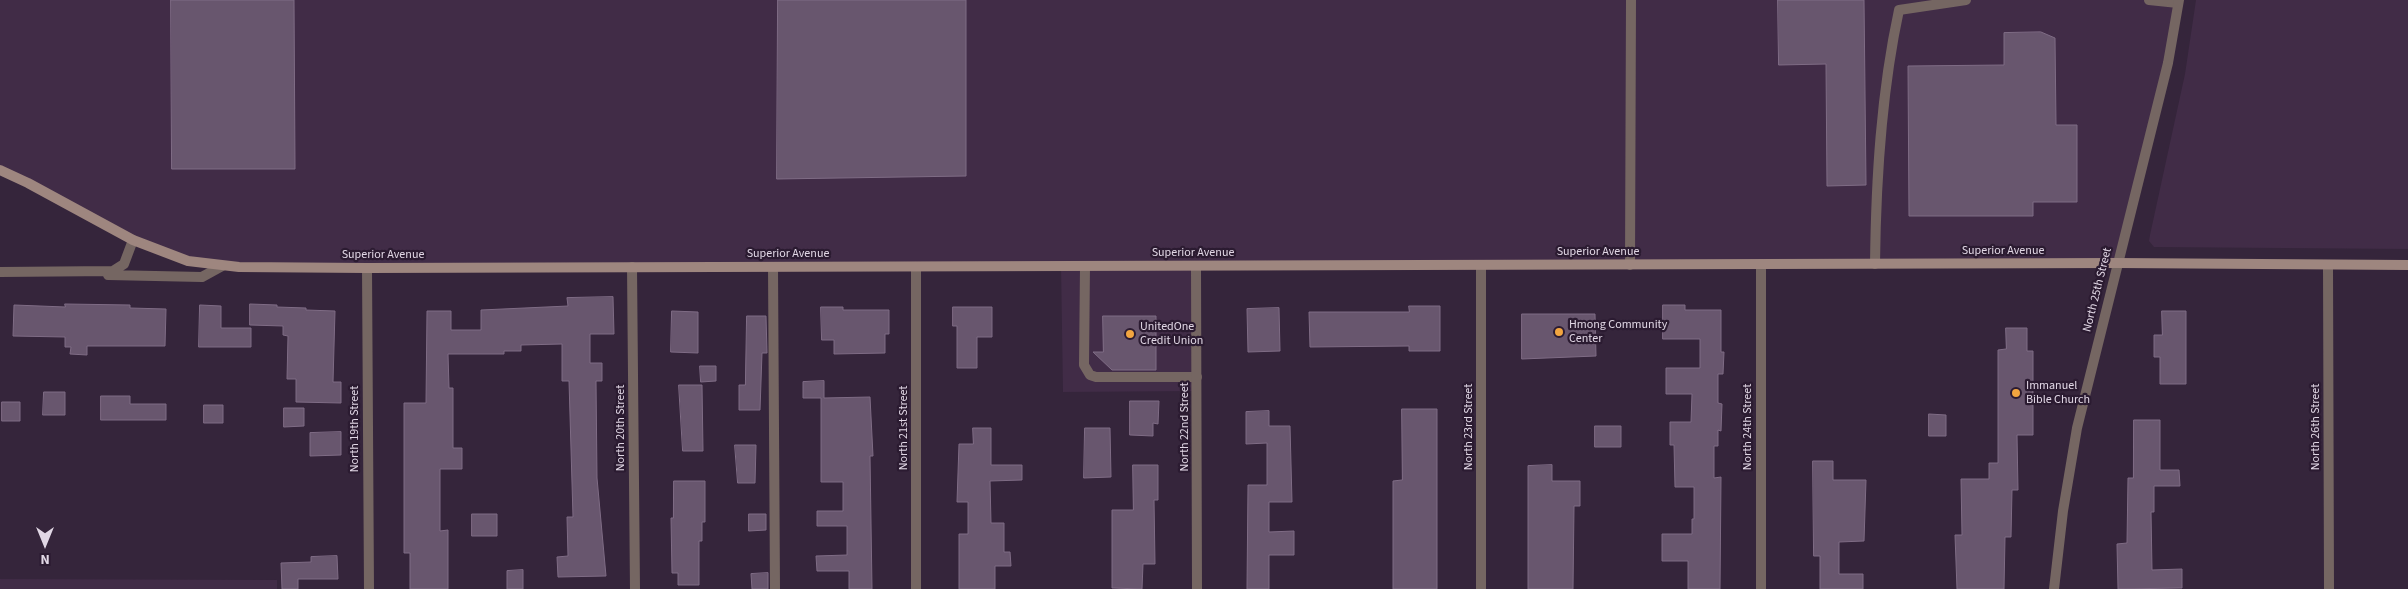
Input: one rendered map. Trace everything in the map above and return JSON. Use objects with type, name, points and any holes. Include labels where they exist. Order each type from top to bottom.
[{"type":"street","points":[[1630,264],[1631,0]]},
{"type":"street","points":[[1875,264],[1876,214],[1888,59],[1899,10],[1966,0]]},
{"type":"street","points":[[2149,0],[2179,2]]},
{"type":"street","name":"North 25th Street","points":[[2054,589],[2063,511],[2076,428],[2166,72],[2179,2]]},
{"type":"street","name":"Superior Avenue","points":[[0,170],[28,183],[133,240],[188,261],[222,266],[367,268],[2117,263],[2408,265]]},
{"type":"street","points":[[77,273],[119,270],[126,262],[133,240]]},
{"type":"street","name":"North 24th Street","points":[[1760,264],[1761,589]]},
{"type":"street","name":"North 26th Street","points":[[2328,264],[2330,589]]},
{"type":"street","points":[[0,272],[77,273],[136,277],[202,277],[222,266]]},
{"type":"street","points":[[1085,266],[1084,365],[1090,375],[1096,377],[1198,377]]},
{"type":"street","name":"North 22nd Street","points":[[1196,266],[1198,377],[1197,589]]},
{"type":"street","name":"North 23rd Street","points":[[1481,266],[1481,589]]},
{"type":"street","name":"North 20th Street","points":[[632,267],[635,589]]},
{"type":"street","points":[[773,267],[775,589]]},
{"type":"street","name":"North 21st Street","points":[[916,267],[916,589]]},
{"type":"street","name":"North 19th Street","points":[[367,268],[369,589]]},
{"type":"shaded area","points":[[0,0],[2179,0],[2117,263],[1197,266],[1197,391],[1063,392],[1061,266],[253,267],[171,255],[0,170]]},
{"type":"shaded area","points":[[2196,0],[2408,0],[2408,249],[2154,247],[2149,241],[2150,235],[2185,74]]},
{"type":"shaded area","points":[[0,579],[277,580],[277,589],[0,589]]},
{"type":"building","points":[[171,0],[294,0],[295,169],[172,169]]},
{"type":"building","points":[[778,0],[966,0],[966,176],[777,179]]},
{"type":"building","points":[[1778,0],[1864,0],[1866,185],[1827,186],[1826,64],[1779,65]]},
{"type":"building","points":[[2041,32],[2055,38],[2056,125],[2077,125],[2077,202],[2033,202],[2033,216],[1909,216],[1908,66],[2004,65],[2004,33]]},
{"type":"building","points":[[613,297],[614,334],[590,334],[590,363],[602,363],[602,381],[596,381],[597,478],[606,576],[558,577],[557,557],[568,556],[567,517],[573,517],[569,381],[562,381],[562,344],[521,345],[521,351],[504,351],[504,354],[448,354],[449,388],[453,388],[453,448],[462,448],[462,469],[440,469],[440,531],[448,530],[448,589],[410,589],[410,553],[404,553],[404,403],[426,403],[427,311],[451,311],[451,330],[481,330],[481,310],[568,306],[567,298]]},
{"type":"building","points":[[65,304],[130,305],[130,308],[166,309],[165,346],[87,346],[87,355],[70,354],[71,347],[65,347],[65,337],[13,336],[14,305],[65,307]]},
{"type":"building","points":[[250,304],[335,311],[333,382],[341,382],[341,403],[296,402],[296,379],[287,379],[288,336],[283,335],[283,326],[250,325]]},
{"type":"building","points":[[200,305],[221,306],[221,328],[251,328],[251,347],[199,347]]},
{"type":"building","points":[[1663,305],[1685,305],[1685,310],[1721,310],[1721,352],[1724,352],[1723,374],[1718,374],[1718,403],[1722,404],[1721,431],[1718,430],[1718,446],[1714,446],[1714,478],[1721,477],[1720,589],[1688,589],[1688,561],[1662,561],[1662,534],[1692,534],[1692,519],[1694,519],[1694,487],[1675,487],[1674,445],[1670,445],[1670,422],[1691,422],[1692,394],[1666,394],[1666,368],[1700,368],[1700,339],[1663,339]]},
{"type":"building","points":[[1409,306],[1440,306],[1440,351],[1409,351],[1409,346],[1310,347],[1309,312],[1409,312]]},
{"type":"building","points":[[821,307],[843,307],[843,310],[889,310],[889,334],[885,334],[885,353],[834,354],[834,340],[822,340]]},
{"type":"building","points":[[953,307],[992,307],[992,337],[977,337],[977,368],[957,368],[957,326],[953,326]]},
{"type":"building","points":[[1279,308],[1280,351],[1248,352],[1247,309]]},
{"type":"building","points":[[672,311],[698,312],[698,353],[671,352]]},
{"type":"building","points":[[2162,311],[2186,311],[2186,384],[2160,384],[2160,357],[2154,357],[2154,335],[2162,335]]},
{"type":"building","name":"Hmong Community Center","points":[[1522,314],[1595,314],[1596,356],[1522,359]]},
{"type":"building","points":[[747,316],[766,316],[767,353],[762,353],[760,410],[739,410],[739,385],[745,385]]},
{"type":"building","name":"UnitedOne Credit Union","points":[[1103,316],[1156,316],[1156,370],[1112,370],[1093,352],[1103,352]]},
{"type":"building","points":[[2006,328],[2027,328],[2027,351],[2033,351],[2033,435],[2017,435],[2018,490],[2012,490],[2011,537],[2005,537],[2004,589],[1957,589],[1955,535],[1962,535],[1961,479],[1989,479],[1989,463],[1998,463],[1998,350],[2006,349]]},
{"type":"building","points":[[700,366],[716,366],[716,381],[701,382]]},
{"type":"building","points":[[824,381],[824,398],[870,397],[873,456],[870,456],[872,589],[849,589],[849,571],[817,571],[816,556],[847,555],[847,526],[817,526],[817,511],[843,511],[843,482],[821,482],[821,398],[803,398],[803,382]]},
{"type":"building","points":[[679,385],[702,385],[703,451],[683,451]]},
{"type":"building","points":[[44,392],[65,392],[65,415],[43,415]]},
{"type":"building","points":[[101,396],[130,396],[130,404],[166,404],[166,420],[101,420]]},
{"type":"building","points":[[1130,401],[1159,401],[1158,424],[1153,423],[1153,436],[1130,435]]},
{"type":"building","points":[[2,402],[20,402],[20,421],[2,421]]},
{"type":"building","points":[[204,405],[223,405],[223,423],[204,423]]},
{"type":"building","points":[[284,408],[304,408],[304,426],[284,427]]},
{"type":"building","points":[[1402,409],[1437,409],[1437,589],[1393,589],[1393,481],[1402,480]]},
{"type":"building","points":[[1269,411],[1269,426],[1290,426],[1292,502],[1269,502],[1269,532],[1294,531],[1294,555],[1269,555],[1269,589],[1247,589],[1248,485],[1267,485],[1267,443],[1246,444],[1246,412]]},
{"type":"building","points":[[1929,414],[1946,415],[1946,436],[1929,436]]},
{"type":"building","points":[[2134,420],[2160,420],[2160,470],[2179,470],[2180,486],[2154,486],[2154,512],[2151,512],[2152,570],[2182,569],[2182,588],[2118,589],[2117,544],[2127,543],[2128,478],[2133,478]]},
{"type":"building","points":[[1595,426],[1621,426],[1621,447],[1595,447]]},
{"type":"building","points":[[973,428],[991,428],[991,465],[1022,465],[1022,480],[990,481],[991,523],[1004,523],[1004,552],[1010,552],[1011,566],[995,566],[995,589],[959,589],[959,534],[968,534],[968,502],[957,502],[959,444],[973,444]]},
{"type":"building","points":[[1085,428],[1110,428],[1111,477],[1084,478]]},
{"type":"building","points":[[341,432],[341,455],[310,456],[310,433]]},
{"type":"building","points":[[735,445],[756,445],[755,483],[738,483]]},
{"type":"building","points":[[1813,461],[1833,461],[1833,480],[1866,480],[1864,541],[1839,542],[1839,574],[1863,574],[1863,589],[1820,589],[1820,556],[1814,556]]},
{"type":"building","points":[[1133,465],[1158,465],[1158,500],[1154,500],[1155,564],[1143,564],[1142,589],[1112,588],[1112,510],[1133,510]]},
{"type":"building","points":[[1552,465],[1552,481],[1580,481],[1580,506],[1574,506],[1573,589],[1528,589],[1528,466]]},
{"type":"building","points":[[674,481],[705,481],[705,522],[702,522],[702,541],[699,541],[699,585],[678,585],[678,573],[672,573],[671,518],[673,518]]},
{"type":"building","points":[[472,514],[497,514],[497,536],[472,536]]},
{"type":"building","points":[[749,514],[766,514],[766,530],[749,531]]},
{"type":"building","points":[[337,556],[338,579],[298,579],[298,589],[282,589],[281,563],[311,562],[311,557]]},
{"type":"building","points":[[523,570],[523,589],[507,589],[507,571]]},
{"type":"building","points":[[768,573],[768,589],[752,589],[751,574]]},
{"type":"place","name":"Hmong Community Center","points":[[1559,332]]},
{"type":"place","name":"UnitedOne Credit Union","points":[[1130,334]]},
{"type":"place","name":"Immanuel Bible Church","points":[[2016,393]]}]
